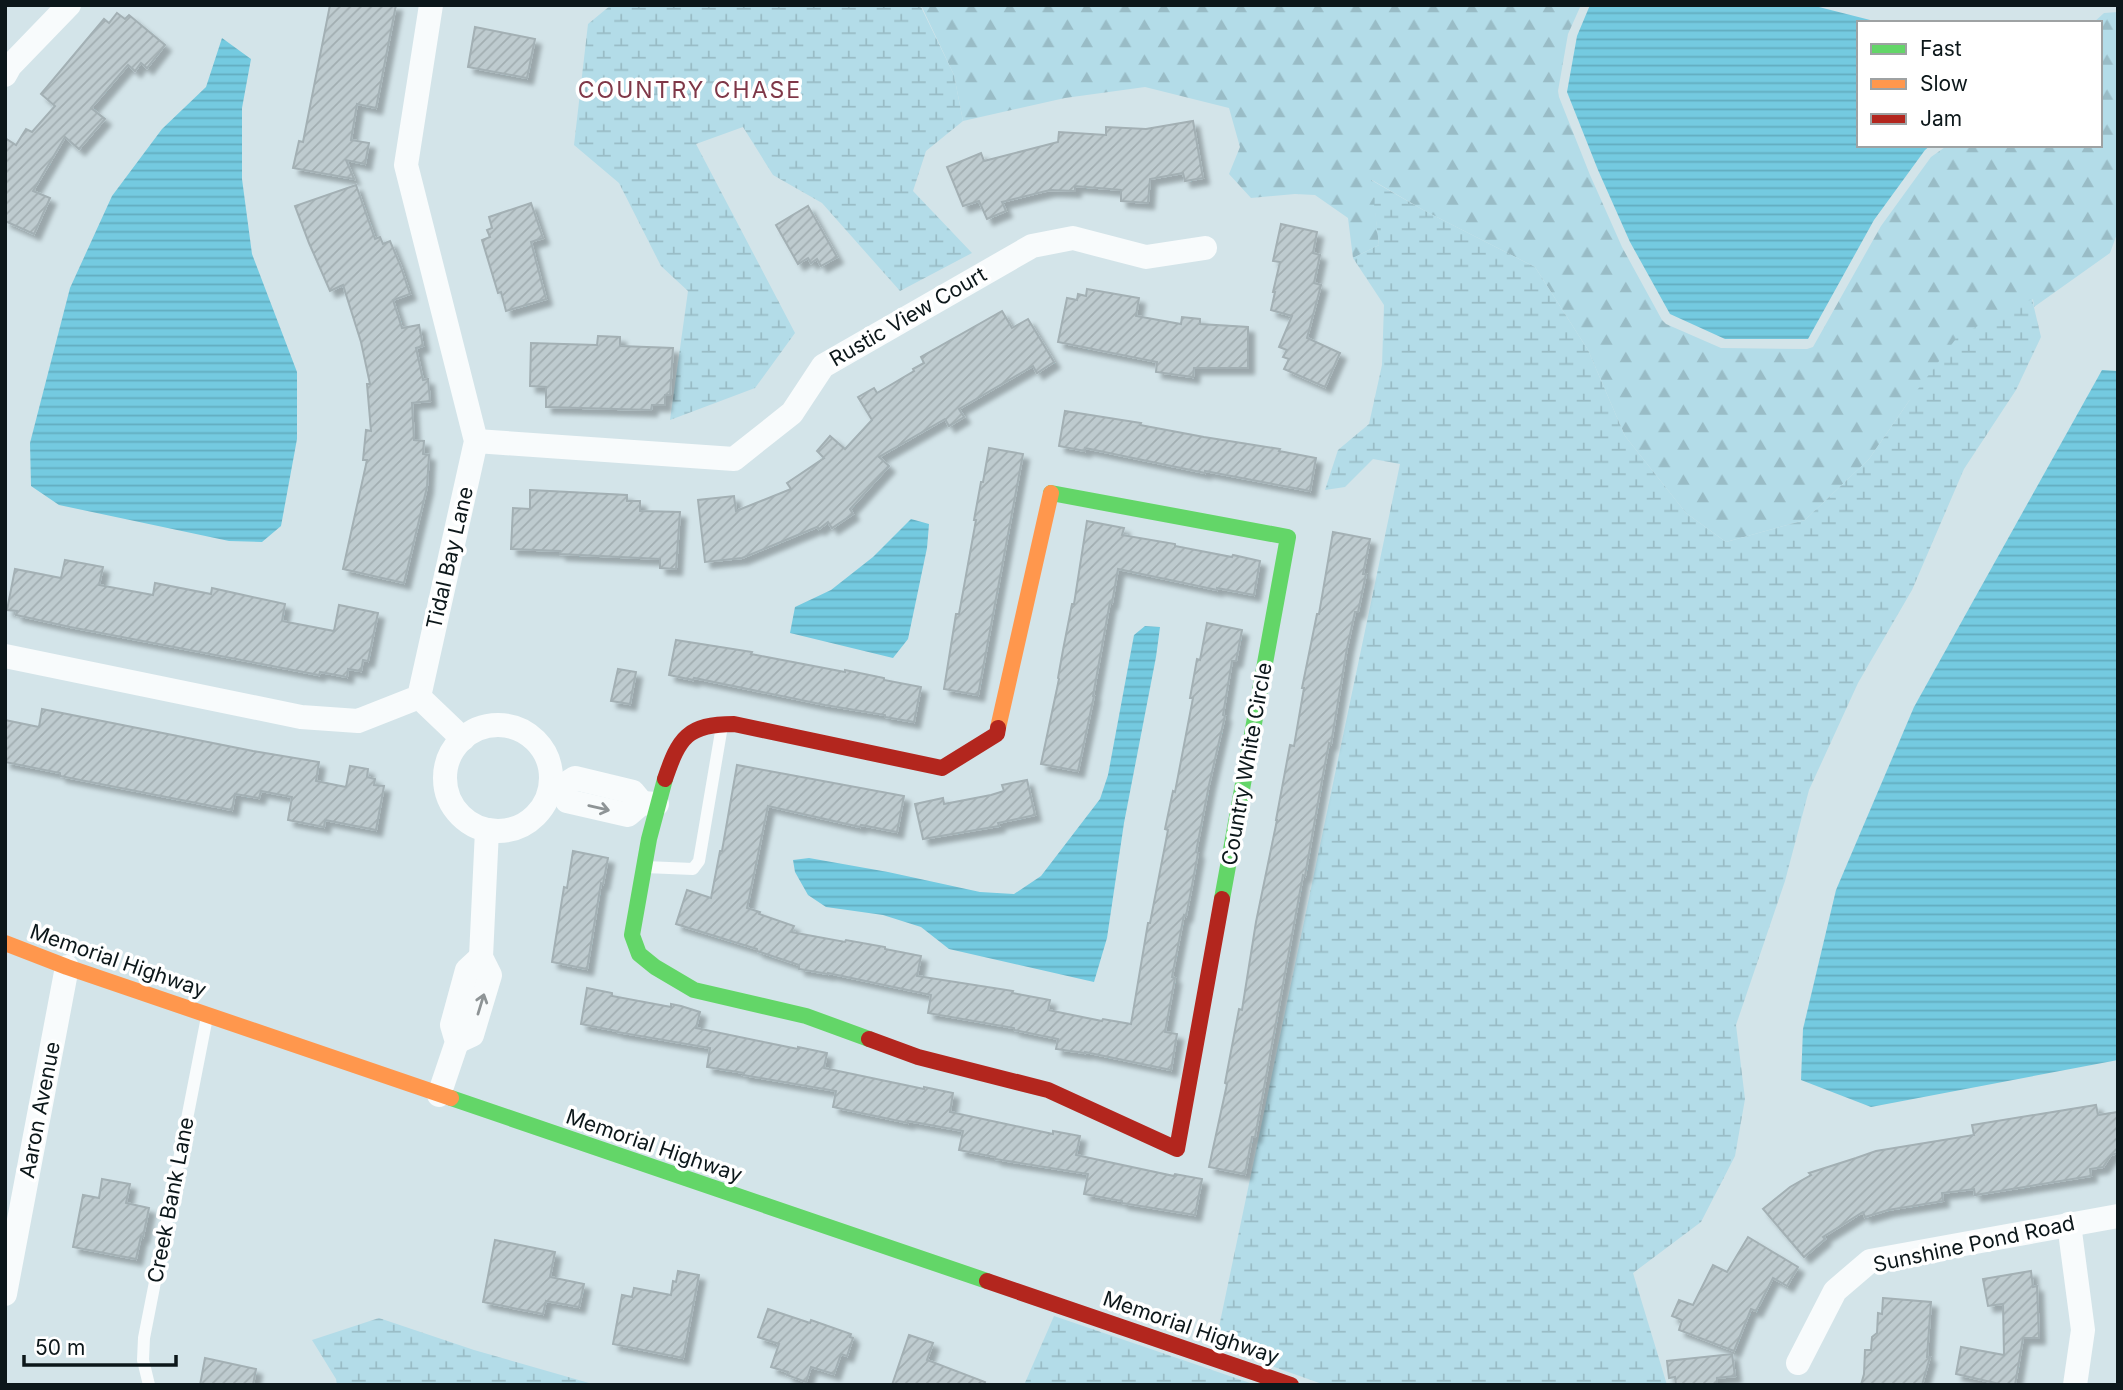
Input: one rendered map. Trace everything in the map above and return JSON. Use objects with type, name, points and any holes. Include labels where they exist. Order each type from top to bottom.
[{"type":"street","points":[[5,75],[10,66],[69,5]]},
{"type":"street","name":"Tidal Bay Lane","points":[[419,697],[476,441],[406,165],[431,5]]},
{"type":"street","name":"Rustic View Court","points":[[476,441],[734,459],[792,413],[823,366],[1032,246],[1073,238],[1146,257],[1205,248]]},
{"type":"street","name":"Country White Circle","points":[[1051,493],[1288,537],[1177,1149],[1048,1090],[918,1057],[806,1016],[694,990],[655,967],[639,954],[632,935],[645,867],[650,804],[675,749],[690,732],[723,724],[734,724],[942,768],[997,734],[1051,493]]},
{"type":"street","points":[[5,656],[301,717],[358,721],[419,697],[463,739]]},
{"type":"street","points":[[555,787],[545,753],[535,739],[520,730],[503,725],[485,726],[469,733],[456,745],[447,761],[445,778],[448,796],[457,811],[470,823],[487,830],[521,826],[535,816],[555,787],[575,778],[633,792],[650,804]]},
{"type":"street","points":[[439,1095],[457,1042],[452,1025],[467,970],[481,957],[487,830]]},
{"type":"street","name":"Memorial Highway","points":[[5,943],[67,967],[439,1095],[1291,1385]]},
{"type":"street","name":"Aaron Avenue","points":[[5,1294],[67,967]]},
{"type":"street","name":"Sunshine Pond Road","points":[[1798,1363],[1835,1291],[1870,1261],[2118,1216]]},
{"type":"street","points":[[2069,1224],[2084,1330],[2076,1385]]},
{"type":"lane","points":[[645,867],[693,869],[699,860],[723,724]]},
{"type":"lane","name":"Creek Bank Lane","points":[[149,1385],[143,1360],[145,1338],[208,1015]]},
{"type":"green space","points":[[611,5],[920,5],[954,75],[963,121],[926,151],[913,191],[972,253],[900,291],[822,203],[773,175],[743,127],[696,144],[795,333],[755,388],[670,420],[688,291],[661,266],[619,183],[574,145],[588,24]]},
{"type":"green space","points":[[921,5],[1581,5],[1568,34],[1559,97],[1622,247],[1662,320],[1721,348],[1807,349],[1813,347],[1881,226],[1931,157],[1945,147],[2102,147],[2102,21],[2095,21],[2104,13],[2118,12],[2118,231],[2110,253],[2034,307],[2033,299],[1909,401],[1869,459],[1805,520],[1726,542],[1686,513],[1625,436],[1588,350],[1535,267],[1425,211],[1372,180],[1379,245],[1353,258],[1348,218],[1315,195],[1251,198],[1229,174],[1240,147],[1229,108],[1145,87],[1065,98],[963,121],[954,75]]},
{"type":"green space","points":[[1371,180],[1535,267],[1588,350],[1625,436],[1686,513],[1726,542],[1805,520],[1869,459],[1958,336],[2032,299],[2041,337],[2016,390],[1964,469],[1912,590],[1858,683],[1809,790],[1785,881],[1736,1025],[1745,1099],[1735,1156],[1701,1222],[1633,1273],[1667,1385],[1325,1385],[1215,1346],[1400,464],[1373,459],[1345,487],[1325,490],[1338,450],[1369,424],[1382,365],[1384,305],[1353,258],[1379,245]]},
{"type":"green space","points":[[1054,1316],[1256,1385],[1024,1385]]},
{"type":"green space","points":[[379,1318],[474,1350],[596,1385],[337,1385],[312,1340]]},
{"type":"water","points":[[1590,5],[1811,5],[1874,21],[1857,21],[1857,147],[1929,147],[1874,220],[1808,339],[1725,339],[1670,314],[1630,242],[1567,92],[1577,36]]},
{"type":"water","points":[[222,38],[251,59],[242,108],[242,179],[252,254],[297,372],[297,439],[281,526],[262,542],[229,541],[59,505],[31,486],[30,443],[70,288],[112,196],[162,129],[206,87]]},
{"type":"water","points":[[2102,370],[2118,371],[2118,1060],[1871,1107],[1801,1080],[1803,1029],[1836,890],[1914,707]]},
{"type":"water","points":[[911,519],[929,524],[927,548],[908,639],[893,658],[790,633],[795,607],[831,590],[873,557]]},
{"type":"water","points":[[1145,626],[1160,627],[1156,657],[1124,823],[1107,938],[1094,982],[949,949],[921,927],[883,915],[826,907],[808,895],[795,872],[793,860],[809,858],[980,892],[1014,894],[1041,876],[1100,799],[1108,775],[1134,635]]},
{"type":"building","points":[[330,5],[396,5],[376,108],[357,104],[351,140],[369,143],[365,164],[346,160],[354,179],[293,168],[299,141],[303,142]]},
{"type":"building","points":[[117,13],[125,19],[129,15],[165,45],[147,68],[141,63],[135,71],[128,65],[91,108],[105,119],[79,149],[65,137],[33,191],[50,198],[34,234],[5,221],[5,138],[16,145],[26,129],[32,132],[55,106],[41,94],[104,19],[109,23]]},
{"type":"building","points":[[475,27],[535,39],[527,78],[468,67]]},
{"type":"building","points":[[1193,121],[1203,178],[1185,181],[1183,173],[1150,179],[1148,203],[1121,201],[1121,190],[1075,186],[1075,191],[1050,190],[1002,202],[1006,211],[987,219],[979,201],[963,206],[947,167],[981,153],[984,161],[1058,142],[1059,132],[1106,135],[1106,127],[1146,129]]},
{"type":"building","points":[[356,185],[375,239],[380,237],[383,244],[390,241],[401,267],[410,294],[393,300],[402,328],[419,325],[423,346],[416,348],[423,380],[428,379],[430,401],[412,403],[414,440],[424,441],[423,454],[429,455],[427,487],[404,583],[343,569],[367,460],[363,460],[366,430],[371,431],[367,384],[370,384],[361,342],[343,285],[330,291],[295,206]]},
{"type":"building","points":[[531,203],[543,238],[531,242],[546,299],[506,311],[482,240],[490,237],[487,230],[492,228],[489,217]]},
{"type":"building","points":[[808,206],[837,257],[821,266],[817,259],[811,263],[808,258],[798,264],[776,225]]},
{"type":"building","points":[[1281,224],[1317,232],[1313,253],[1320,255],[1314,283],[1321,285],[1307,338],[1340,353],[1325,387],[1284,369],[1289,359],[1283,357],[1287,350],[1279,347],[1292,316],[1271,310],[1280,262],[1273,261]]},
{"type":"building","points":[[1087,289],[1139,298],[1136,316],[1181,324],[1182,317],[1200,319],[1200,324],[1248,327],[1248,368],[1194,368],[1193,377],[1156,372],[1157,362],[1058,342],[1067,298],[1077,300],[1078,294],[1086,296]]},
{"type":"building","points":[[1002,311],[1012,328],[1028,319],[1054,362],[1037,373],[1033,366],[959,409],[964,417],[949,426],[945,419],[879,457],[889,466],[850,509],[853,514],[832,528],[828,522],[819,529],[817,527],[742,558],[705,562],[698,500],[734,496],[736,511],[791,489],[787,483],[824,458],[817,451],[830,436],[845,449],[872,420],[858,397],[874,388],[877,393],[914,371],[913,369],[924,363],[921,357]]},
{"type":"building","points":[[598,336],[620,337],[620,346],[673,348],[670,395],[665,395],[665,405],[652,405],[651,410],[546,407],[546,387],[530,386],[531,343],[597,345]]},
{"type":"building","points":[[1065,411],[1280,449],[1279,451],[1316,458],[1310,491],[1085,448],[1085,451],[1059,446]]},
{"type":"building","points":[[989,448],[1023,454],[978,695],[944,689]]},
{"type":"building","points":[[530,490],[627,495],[627,501],[640,501],[640,511],[680,512],[676,569],[660,568],[660,559],[511,549],[513,508],[530,509]]},
{"type":"building","points":[[1087,521],[1124,528],[1122,535],[1260,561],[1254,595],[1118,569],[1078,771],[1041,764],[1074,604]]},
{"type":"building","points":[[1333,532],[1370,539],[1363,574],[1366,574],[1347,648],[1255,1137],[1252,1137],[1245,1174],[1209,1167],[1227,1084],[1225,1083],[1239,1009],[1242,1010],[1290,745],[1294,746],[1302,688],[1319,614]]},
{"type":"building","points":[[65,560],[103,567],[99,585],[153,595],[155,583],[211,594],[212,588],[285,604],[282,621],[334,631],[339,605],[378,613],[368,661],[363,660],[361,671],[348,669],[347,677],[320,672],[319,675],[70,627],[16,615],[17,611],[7,610],[15,569],[61,578]]},
{"type":"building","points":[[1207,623],[1242,630],[1236,661],[1232,661],[1223,715],[1225,716],[1172,977],[1175,978],[1165,1032],[1177,1034],[1171,1070],[1085,1052],[1056,1049],[1058,1039],[1014,1028],[928,1013],[931,995],[799,969],[799,965],[757,949],[676,924],[687,890],[711,898],[737,765],[904,796],[897,832],[861,825],[860,827],[768,806],[747,908],[794,926],[791,932],[885,947],[921,956],[917,976],[1013,991],[1012,993],[1050,1000],[1048,1010],[1131,1024],[1148,923],[1168,830],[1165,829],[1193,698],[1190,698],[1197,659],[1200,660]]},
{"type":"building","points":[[676,640],[752,652],[751,654],[845,670],[921,687],[914,722],[669,675]]},
{"type":"building","points":[[618,669],[636,672],[630,704],[611,701]]},
{"type":"building","points":[[42,709],[319,762],[316,781],[346,787],[350,766],[368,769],[367,777],[375,779],[374,785],[384,786],[376,830],[325,820],[324,827],[288,820],[292,797],[261,791],[259,798],[235,794],[232,810],[60,776],[60,773],[5,762],[5,720],[39,727]]},
{"type":"building","points":[[1027,780],[1035,815],[998,823],[999,826],[923,839],[915,804],[943,798],[944,804],[991,795],[1004,791],[1002,785]]},
{"type":"building","points":[[573,851],[608,858],[603,884],[601,883],[587,969],[552,962],[564,887],[567,888]]},
{"type":"building","points":[[587,988],[612,993],[612,996],[671,1007],[671,1004],[700,1012],[696,1028],[827,1053],[824,1068],[953,1093],[950,1112],[1053,1134],[1053,1131],[1080,1136],[1076,1155],[1174,1176],[1202,1179],[1195,1215],[1084,1194],[1088,1174],[995,1159],[959,1150],[963,1131],[908,1123],[833,1107],[836,1091],[707,1067],[710,1048],[581,1024]]},
{"type":"building","points":[[2096,1105],[2098,1115],[2118,1112],[2118,1153],[2111,1155],[2103,1167],[2090,1169],[2091,1176],[1975,1195],[1974,1189],[1942,1193],[1943,1201],[1888,1210],[1865,1217],[1863,1212],[1823,1237],[1825,1239],[1804,1257],[1763,1209],[1790,1187],[1811,1175],[1809,1173],[1876,1151],[1974,1135],[1972,1125]]},
{"type":"building","points":[[102,1179],[130,1184],[126,1203],[149,1208],[136,1259],[73,1247],[83,1195],[99,1198]]},
{"type":"building","points":[[1748,1237],[1798,1267],[1787,1286],[1773,1278],[1756,1311],[1751,1309],[1734,1351],[1679,1330],[1682,1320],[1672,1316],[1679,1300],[1693,1305],[1713,1265],[1727,1272]]},
{"type":"building","points":[[495,1240],[555,1252],[550,1277],[584,1284],[579,1307],[546,1301],[543,1314],[483,1302]]},
{"type":"building","points":[[678,1271],[699,1275],[683,1358],[613,1344],[622,1295],[632,1297],[634,1288],[671,1295]]},
{"type":"building","points":[[2031,1271],[2033,1287],[2037,1286],[2039,1338],[2023,1338],[2015,1385],[1956,1374],[1961,1347],[2004,1355],[2003,1304],[1988,1306],[1983,1279]]},
{"type":"building","points":[[1883,1298],[1931,1302],[1927,1357],[1930,1357],[1922,1385],[1861,1385],[1865,1350],[1871,1350],[1872,1337],[1877,1333],[1878,1313],[1882,1314]]},
{"type":"building","points":[[768,1309],[851,1334],[850,1337],[853,1338],[847,1356],[841,1354],[834,1374],[811,1367],[806,1382],[787,1375],[788,1372],[771,1367],[779,1344],[758,1337]]},
{"type":"building","points":[[909,1335],[933,1343],[927,1360],[985,1382],[984,1385],[892,1385]]},
{"type":"building","points":[[1732,1354],[1735,1376],[1717,1378],[1717,1384],[1676,1385],[1675,1377],[1669,1378],[1667,1361]]},
{"type":"building","points":[[205,1358],[256,1369],[253,1385],[200,1385]]},
{"type":"traffic: fast","points":[[1051,493],[1288,537],[1222,899]]},
{"type":"traffic: fast","points":[[665,779],[649,839],[632,935],[639,954],[655,967],[694,990],[806,1016],[869,1039]]},
{"type":"traffic: fast","points":[[451,1098],[987,1281]]},
{"type":"traffic: slow","points":[[998,728],[1051,493]]},
{"type":"traffic: slow","points":[[5,943],[67,967],[451,1098]]},
{"type":"traffic: jam","points":[[665,779],[675,753],[687,736],[705,727],[718,725],[734,724],[942,768],[997,734],[998,728]]},
{"type":"traffic: jam","points":[[869,1039],[918,1057],[1048,1090],[1177,1149],[1222,899]]},
{"type":"traffic: jam","points":[[987,1281],[1291,1385]]},
{"type":"district","name":"COUNTRY CHASE","points":[[690,90]]}]
